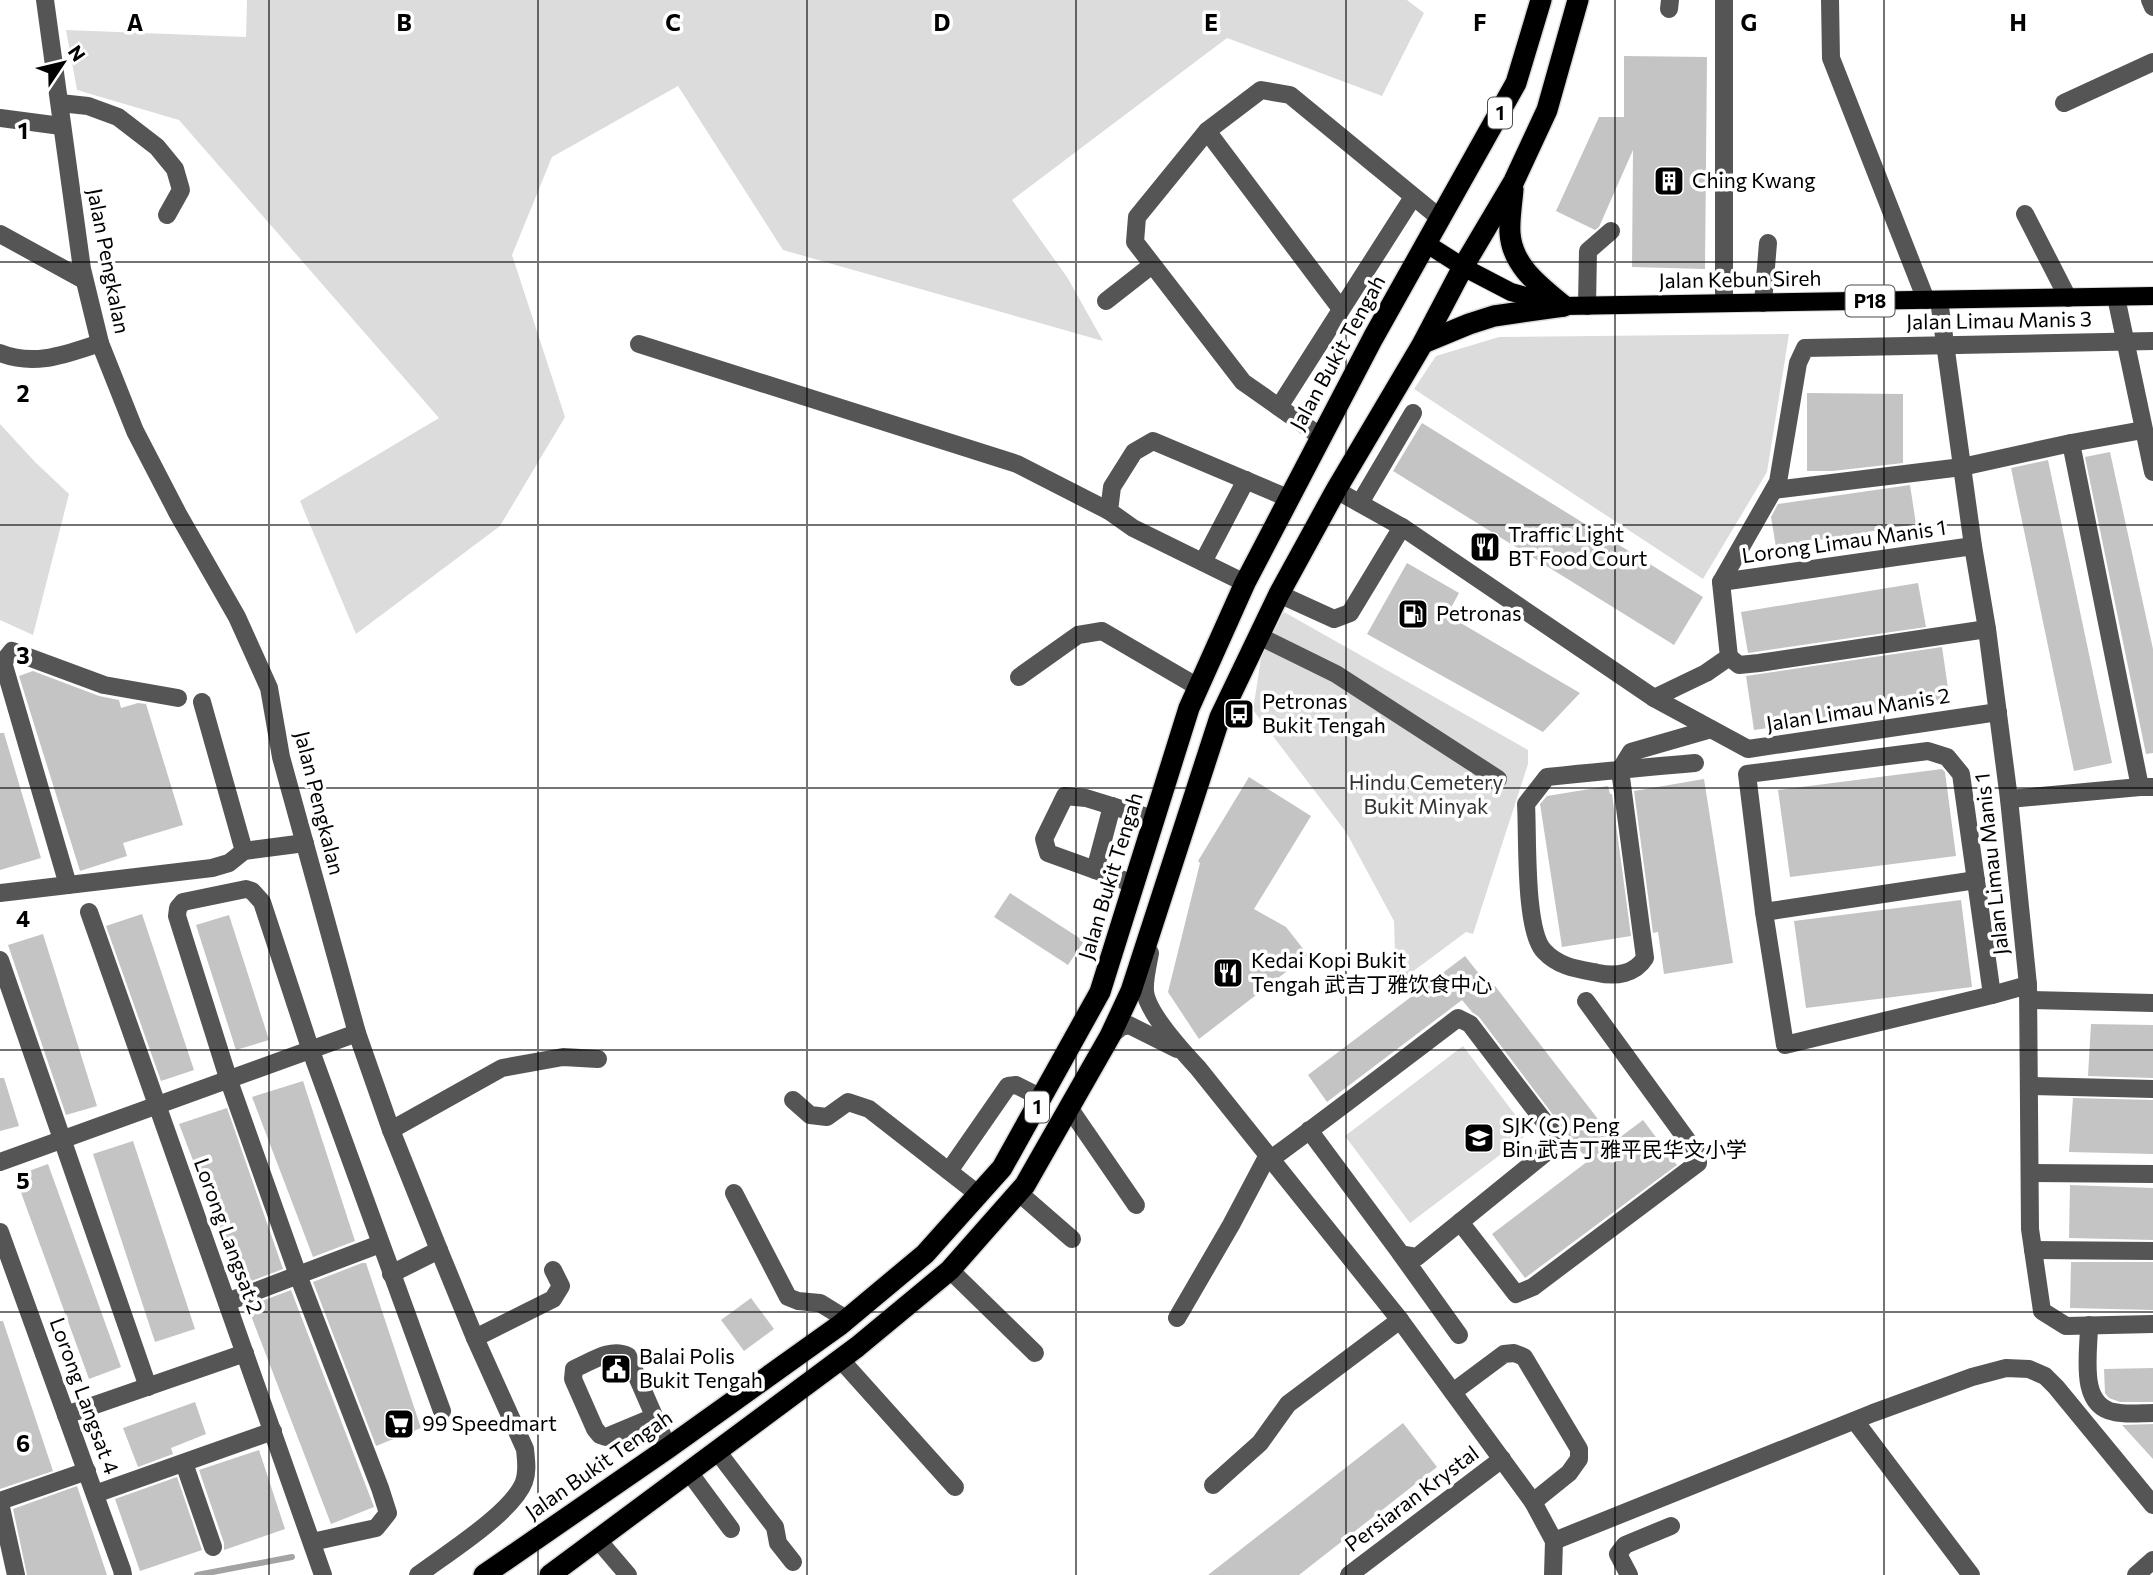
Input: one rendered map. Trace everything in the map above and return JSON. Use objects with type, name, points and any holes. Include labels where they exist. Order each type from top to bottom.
[{"type":"highway","name":"Jalan Bukit Tengah","points":[[484,1575],[668,1448],[846,1319],[925,1254],[1002,1168],[1100,992],[1189,708],[1245,583],[1320,436],[1516,83],[1541,0]]},
{"type":"highway","name":"1","points":[[550,1575],[841,1360],[950,1270],[1025,1185],[1070,1109],[1132,991],[1220,717],[1279,594],[1336,489],[1423,343],[1463,267],[1514,181],[1547,110],[1578,0]]},
{"type":"highway","points":[[1514,181],[1509,231],[1512,246],[1518,260],[1534,281],[1564,306]]},
{"type":"highway","points":[[1423,343],[1494,316],[1564,306]]},
{"type":"main road","name":"Jalan Kebun Sireh","points":[[1427,244],[1463,267],[1511,292],[1564,306],[2153,296]]},
{"type":"street","name":"Jalan Pengkalan","points":[[45,0],[84,280],[100,343],[146,454],[237,617],[265,676],[281,757],[357,1034],[391,1130],[439,1250],[525,1449],[527,1465],[524,1481],[517,1495],[492,1519],[418,1575]]},
{"type":"street","points":[[1724,0],[1724,303]]},
{"type":"street","name":"Jalan Limau Manis 1","points":[[1830,0],[1830,58],[1932,300],[1945,345],[1987,629],[2009,799],[2029,993],[2030,1229],[2042,1311],[2066,1326],[2153,1324]]},
{"type":"street","points":[[2150,0],[2153,7]]},
{"type":"street","points":[[2064,103],[2153,62]]},
{"type":"street","points":[[1320,436],[1243,382],[1135,242],[1137,217],[1207,131],[1261,90],[1290,94],[1441,219]]},
{"type":"street","points":[[60,103],[88,106],[118,117],[157,147],[175,169],[181,190],[167,215]]},
{"type":"street","points":[[0,118],[61,126]]},
{"type":"street","points":[[1207,131],[1341,309]]},
{"type":"street","points":[[1279,407],[1413,197]]},
{"type":"street","points":[[2025,215],[2068,298]]},
{"type":"street","points":[[1587,306],[1588,251],[1611,231]]},
{"type":"street","points":[[0,234],[84,280]]},
{"type":"street","points":[[1763,303],[1769,243]]},
{"type":"street","points":[[1106,301],[1152,265]]},
{"type":"street","points":[[2116,297],[2153,472]]},
{"type":"street","name":"Jalan Limau Manis 3","points":[[1774,490],[1778,482],[1798,363],[1805,348],[2153,341]]},
{"type":"street","points":[[0,353],[14,359],[36,360],[100,343]]},
{"type":"street","points":[[639,344],[1017,464],[1108,511],[1133,528],[1245,583]]},
{"type":"street","points":[[1360,503],[1412,413]]},
{"type":"street","points":[[1987,629],[1739,664],[1729,657],[1721,582],[1774,490],[1962,467],[2143,430]]},
{"type":"street","points":[[1108,511],[1112,487],[1134,452],[1153,441],[1288,498]]},
{"type":"street","points":[[2009,799],[2146,787],[2071,443]]},
{"type":"street","points":[[1203,562],[1246,480]]},
{"type":"street","name":"Jalan Limau Manis 2","points":[[1336,489],[1402,527],[1654,698],[1748,749],[1997,712]]},
{"type":"street","points":[[1279,594],[1334,619],[1350,614],[1402,527]]},
{"type":"street","name":"Lorong Limau Manis 1","points":[[1721,582],[1973,546]]},
{"type":"street","points":[[1019,677],[1078,635],[1102,631],[1198,687]]},
{"type":"street","points":[[1259,636],[1336,674],[1498,779]]},
{"type":"street","points":[[68,885],[3,662],[12,651],[104,685],[178,698]]},
{"type":"street","points":[[1654,698],[1706,673],[1729,657]]},
{"type":"street","points":[[202,702],[244,851]]},
{"type":"street","points":[[1695,763],[1620,770],[1547,777],[1526,804],[1531,920],[1542,949],[1563,966],[1607,975],[1631,972],[1640,966],[1645,958],[1620,770],[1631,752],[1711,729]]},
{"type":"street","points":[[1992,995],[1961,774],[1947,757],[1928,751],[1747,774],[1764,912],[1785,1045],[1992,995],[2029,993],[2153,1003]]},
{"type":"street","points":[[1134,884],[1048,853],[1044,839],[1065,796],[1086,798],[1154,819]]},
{"type":"street","points":[[1095,870],[1112,806]]},
{"type":"street","points":[[0,892],[212,868],[229,863],[244,851],[305,843]]},
{"type":"street","points":[[1764,912],[1976,880]]},
{"type":"street","points":[[312,1542],[376,1528],[388,1513],[298,1275],[229,1081],[177,916],[178,908],[183,902],[246,888],[262,902],[380,1244],[442,1411]]},
{"type":"street","name":"Lorong Langsat 2","points":[[89,912],[323,1575]]},
{"type":"street","points":[[1154,918],[1145,991],[1156,1015],[1400,1320],[1533,1502],[1554,1541],[1552,1574]]},
{"type":"street","points":[[0,960],[148,1387]]},
{"type":"street","points":[[1460,1222],[1516,1294],[1533,1287],[1698,1163],[1698,1155],[1586,1001]]},
{"type":"street","points":[[1177,1318],[1269,1157],[1310,1130],[1458,1018],[1471,1024],[1553,1133],[1554,1146],[1417,1257],[1401,1254]]},
{"type":"street","points":[[1110,1036],[1121,1027],[1129,1025],[1183,1052]]},
{"type":"street","points":[[0,1162],[357,1034]]},
{"type":"street","points":[[391,1130],[502,1068],[563,1057],[598,1059]]},
{"type":"street","points":[[949,1171],[1008,1086],[1016,1085],[1042,1098]]},
{"type":"street","points":[[2030,1086],[2153,1089]]},
{"type":"street","points":[[793,1100],[810,1115],[827,1117],[848,1102],[869,1109],[978,1194]]},
{"type":"street","points":[[1070,1109],[1136,1205]]},
{"type":"street","points":[[1310,1130],[1460,1335]]},
{"type":"street","points":[[2030,1173],[2153,1174]]},
{"type":"street","points":[[1018,1192],[1072,1239]]},
{"type":"street","points":[[734,1193],[788,1297],[820,1303],[846,1319]]},
{"type":"street","name":"Lorong Langsat 4","points":[[0,1232],[122,1575]]},
{"type":"street","points":[[227,1302],[380,1244]]},
{"type":"street","points":[[391,1274],[439,1250]]},
{"type":"street","points":[[2033,1250],[2153,1251]]},
{"type":"street","points":[[475,1338],[553,1299],[561,1286],[553,1270]]},
{"type":"street","points":[[950,1270],[1035,1353]]},
{"type":"street","points":[[1213,1485],[1259,1443],[1288,1404],[1400,1320]]},
{"type":"street","points":[[2089,1325],[2089,1390],[2097,1405],[2113,1412],[2153,1413]]},
{"type":"street","points":[[654,1416],[606,1437],[600,1435],[573,1379],[574,1369],[611,1353],[620,1352],[628,1356],[668,1448]]},
{"type":"street","points":[[66,1415],[245,1353]]},
{"type":"street","points":[[1453,1392],[1504,1354],[1514,1353],[1524,1357],[1579,1449],[1579,1459],[1569,1472],[1533,1502]]},
{"type":"street","points":[[841,1360],[955,1486]]},
{"type":"street","points":[[1554,1541],[1855,1421],[1972,1377],[2006,1368],[2029,1369],[2045,1376],[2153,1505]]},
{"type":"street","points":[[1855,1421],[1971,1575]]},
{"type":"street","points":[[95,1494],[273,1431]]},
{"type":"street","points":[[717,1451],[775,1527],[778,1543],[793,1562]]},
{"type":"street","name":"Persiaran Krystal","points":[[1349,1575],[1502,1459]]},
{"type":"street","points":[[184,1463],[214,1547]]},
{"type":"street","points":[[16,1575],[0,1502],[87,1471]]},
{"type":"street","points":[[689,1472],[732,1529]]},
{"type":"street","points":[[1629,1575],[1618,1554],[1625,1545],[1671,1526]]},
{"type":"street","points":[[598,1540],[625,1574]]},
{"type":"street","points":[[2136,1575],[2153,1560]]},
{"type":"green space","points":[[247,0],[1407,0],[1424,13],[1382,96],[1227,38],[1012,200],[1067,277],[1103,341],[783,250],[678,86],[552,157],[512,255],[565,417],[500,526],[356,634],[300,501],[439,418],[179,120],[77,90],[66,30],[246,37]]},
{"type":"green space","points":[[1789,334],[1767,472],[1703,579],[1414,389],[1436,356],[1499,337]]},
{"type":"green space","points":[[0,424],[69,494],[33,635],[0,620]]},
{"type":"green space","name":"Hindu Cemetery Bukit Minyak","points":[[1284,612],[1528,750],[1528,764],[1473,934],[1466,932],[1396,984],[1394,921],[1346,832],[1253,710],[1262,652]]},
{"type":"green space","points":[[1463,1046],[1529,1133],[1410,1223],[1345,1136]]},
{"type":"building","name":"Ching Kwang","points":[[1624,56],[1707,57],[1705,269],[1632,267],[1633,150],[1599,227],[1595,230],[1556,211],[1599,117],[1624,117]]},
{"type":"building","points":[[1807,393],[1903,394],[1903,463],[1833,471],[1807,471]]},
{"type":"building","points":[[1422,423],[1703,597],[1674,645],[1393,471]]},
{"type":"building","points":[[2110,452],[2153,649],[2153,753],[2146,754],[2085,457]]},
{"type":"building","points":[[2048,460],[2112,763],[2074,771],[2011,468]]},
{"type":"building","points":[[1910,485],[1916,524],[1776,547],[1771,517],[1778,504]]},
{"type":"building","points":[[1407,563],[1459,593],[1447,615],[1580,693],[1543,732],[1367,634]]},
{"type":"building","points":[[1918,583],[1926,627],[1748,653],[1741,612]]},
{"type":"building","points":[[1942,647],[1950,702],[1754,730],[1746,676]]},
{"type":"building","points":[[33,671],[99,696],[119,700],[121,708],[138,703],[146,704],[183,825],[123,843],[127,856],[80,871],[19,676]]},
{"type":"building","points":[[0,733],[4,733],[41,858],[0,870]]},
{"type":"building","points":[[1942,769],[1945,772],[1956,856],[1790,877],[1778,790]]},
{"type":"building","points":[[1249,777],[1311,816],[1254,909],[1286,927],[1308,955],[1199,1039],[1168,992],[1200,863],[1198,861]]},
{"type":"building","points":[[1704,779],[1733,963],[1664,974],[1658,932],[1653,933],[1634,791]]},
{"type":"building","points":[[1608,786],[1612,794],[1631,936],[1562,947],[1540,804],[1547,796]]},
{"type":"building","points":[[1010,893],[1084,941],[1068,965],[994,917]]},
{"type":"building","points":[[1961,900],[1972,987],[1806,1008],[1794,921]]},
{"type":"building","points":[[142,914],[194,1070],[161,1081],[106,926]]},
{"type":"building","points":[[229,915],[269,1040],[236,1050],[196,925]]},
{"type":"building","points":[[43,934],[97,1106],[66,1115],[8,945]]},
{"type":"building","points":[[1465,956],[1491,989],[1495,986],[1615,1141],[1643,1120],[1677,1165],[1525,1278],[1492,1234],[1588,1161],[1479,1017],[1462,1000],[1327,1102],[1308,1075]]},
{"type":"building","points":[[2091,1024],[2153,1025],[2153,1078],[2088,1076]]},
{"type":"building","points":[[0,1078],[4,1078],[19,1126],[0,1131]]},
{"type":"building","points":[[303,1081],[355,1241],[313,1257],[252,1097]]},
{"type":"building","points":[[2073,1098],[2153,1100],[2153,1154],[2069,1152]]},
{"type":"building","points":[[227,1108],[283,1269],[241,1285],[179,1124]]},
{"type":"building","points":[[133,1141],[195,1329],[155,1342],[93,1154]]},
{"type":"building","points":[[48,1164],[121,1367],[89,1379],[15,1176]]},
{"type":"building","points":[[2070,1185],[2153,1188],[2153,1240],[2069,1238]]},
{"type":"building","points":[[2071,1262],[2153,1262],[2153,1310],[2070,1308]]},
{"type":"building","points":[[366,1263],[421,1428],[376,1446],[313,1282]]},
{"type":"building","points":[[291,1290],[374,1507],[331,1524],[248,1308]]},
{"type":"building","points":[[751,1298],[774,1329],[744,1351],[721,1320]]},
{"type":"building","points":[[0,1321],[3,1321],[53,1471],[0,1489]]},
{"type":"building","points":[[2153,1368],[2153,1402],[2120,1402],[2109,1398],[2105,1393],[2104,1369]]},
{"type":"building","points":[[195,1402],[206,1434],[171,1448],[173,1454],[138,1467],[123,1428]]},
{"type":"building","points":[[1403,1423],[1437,1467],[1299,1575],[1208,1575]]},
{"type":"building","points":[[2153,1424],[2153,1459],[2122,1425]]},
{"type":"building","points":[[259,1450],[285,1529],[224,1550],[199,1470]]},
{"type":"building","points":[[177,1477],[202,1550],[140,1571],[115,1499]]},
{"type":"building","points":[[77,1486],[107,1575],[27,1575],[13,1509]]},
{"type":"waterway","points":[[197,1575],[292,1557]]},
{"type":"place","name":"Ching Kwang","points":[[1669,181]]},
{"type":"place","name":"Traffic Light BT Food Court","points":[[1485,547]]},
{"type":"place","name":"Petronas","points":[[1413,614]]},
{"type":"place","name":"Petronas Bukit Tengah","points":[[1239,714]]},
{"type":"place","name":"Kedai Kopi Bukit Tengah 武吉丁雅饮食中心","points":[[1228,973]]},
{"type":"place","name":"SJK (C) Peng Bin 武吉丁雅平民华文小学","points":[[1479,1138]]},
{"type":"place","name":"Balai Polis Bukit Tengah","points":[[616,1369]]},
{"type":"place","name":"99 Speedmart","points":[[399,1424]]}]
